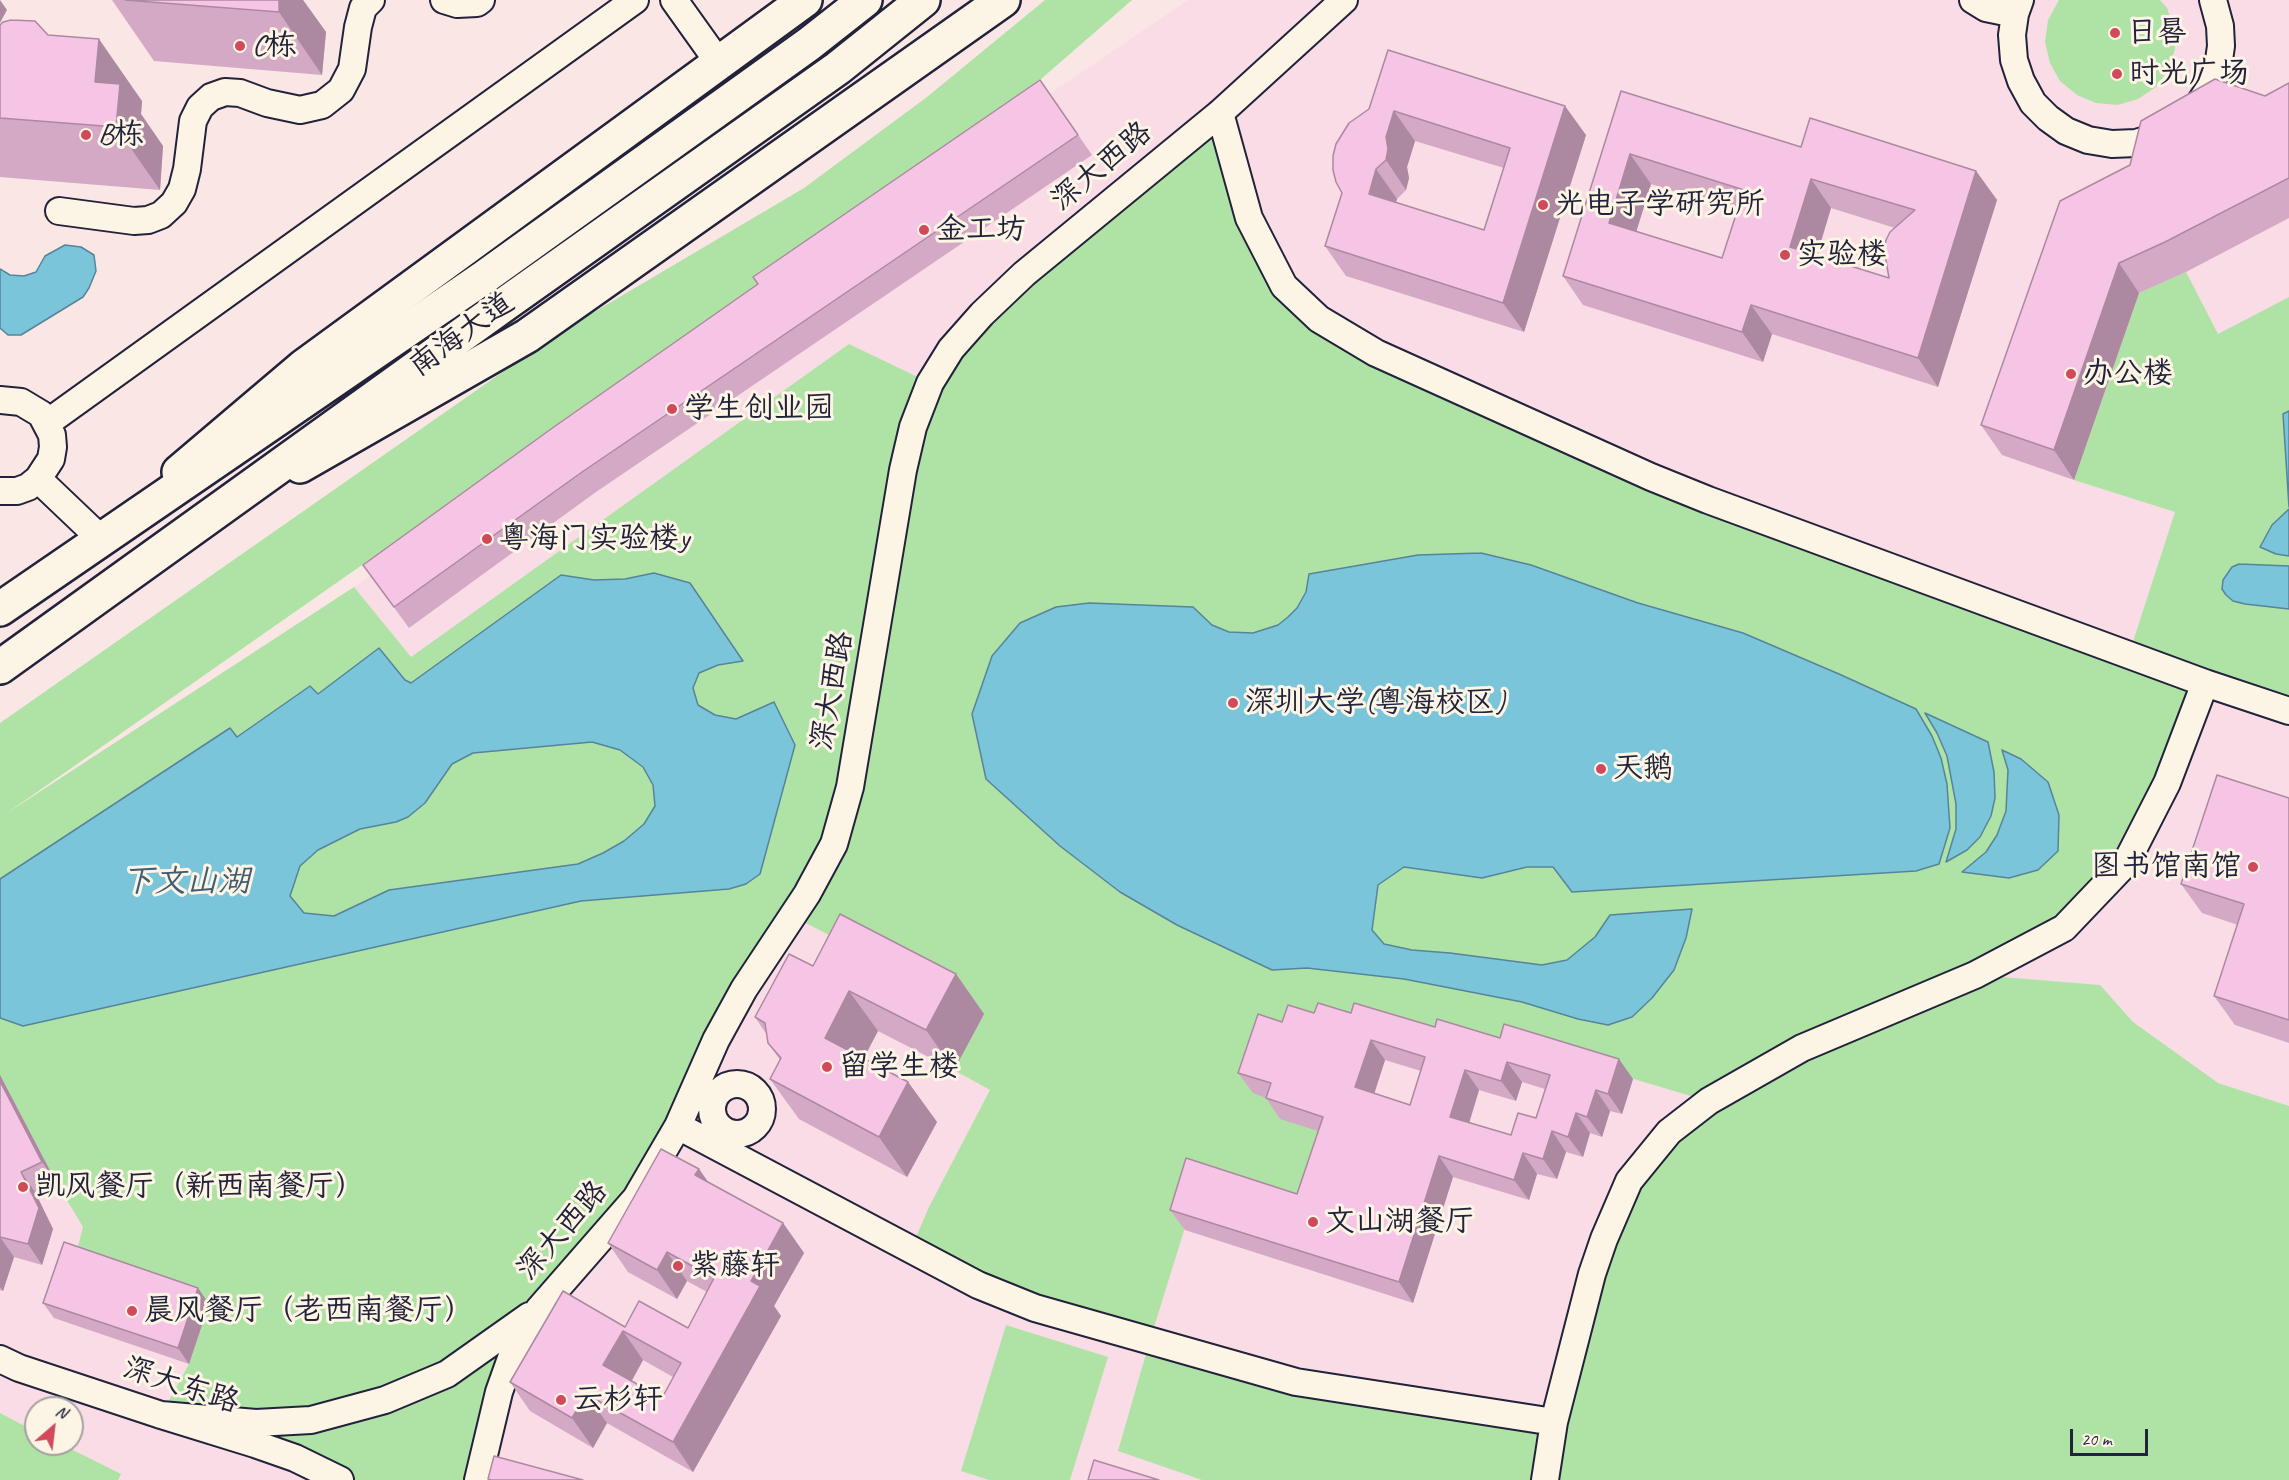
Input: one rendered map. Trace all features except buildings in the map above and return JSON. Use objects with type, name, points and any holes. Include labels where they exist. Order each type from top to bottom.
[{"type":"main road","points":[[101,539],[304,366],[805,0]]},
{"type":"main road","name":"南海大道","points":[[0,609],[483,278],[809,44],[865,0]]},
{"type":"main road","name":"南海大道","points":[[0,667],[838,68],[923,0]]},
{"type":"main road","points":[[208,519],[527,336],[1004,0]]},
{"type":"street","points":[[59,211],[134,221],[148,220],[160,215],[174,203],[182,189],[193,121],[200,107],[211,97],[225,92],[240,93],[267,103],[300,110],[322,105],[341,90],[352,69],[357,27],[363,8],[371,0]]},
{"type":"street","points":[[444,0],[457,4],[477,3],[481,0]]},
{"type":"street","points":[[47,423],[635,0]]},
{"type":"street","points":[[674,0],[719,63]]},
{"type":"street","name":"深大西路","points":[[478,1480],[499,1392],[515,1347],[539,1309],[636,1198],[678,1125],[721,1030],[744,988],[807,894],[834,844],[850,787],[903,470],[913,427],[930,383],[951,349],[982,314],[1024,274],[1220,113],[1344,0]]},
{"type":"street","points":[[1973,0],[1986,8],[2018,7],[2012,35],[2014,60],[2021,81],[2033,103],[2066,131],[2088,140],[2112,144],[2136,143],[2159,136],[2180,124],[2197,107],[2211,86],[2218,66],[2221,45],[2220,26],[2213,0]]},
{"type":"street","points":[[1220,113],[1249,218],[1284,286],[1319,319],[1376,353],[1651,477],[1788,531],[2205,683],[2289,711]]},
{"type":"street","points":[[0,400],[21,402],[31,407],[47,423],[52,435],[53,447],[49,464],[38,479],[28,487],[16,491],[0,491]]},
{"type":"street","points":[[38,479],[101,539]]},
{"type":"street","points":[[1545,1480],[1554,1422],[1592,1274],[1604,1239],[1629,1181],[1669,1132],[1709,1101],[1802,1048],[1975,975],[2064,928],[2126,863],[2167,783],[2205,683]]},
{"type":"street","points":[[678,1125],[978,1285],[1035,1308],[1296,1382],[1554,1422]]},
{"type":"street","points":[[161,1415],[256,1423],[311,1420],[385,1400],[447,1374],[539,1309]]},
{"type":"street","name":"深大东路","points":[[0,1359],[161,1415],[295,1458],[340,1480]]},
{"type":"shaded area","name":"深圳大学(粤海校区)","points":[[1188,0],[2289,0],[2289,1480],[0,1480],[0,818],[354,587],[1051,93]]},
{"type":"green space","name":"深圳大学(粤海校区)","points":[[1045,0],[1132,0],[1010,106],[886,199],[7,813],[354,587],[411,657],[849,344],[930,383],[951,349],[1220,113],[1284,286],[1491,406],[2129,654],[2175,512],[2074,480],[2139,293],[2186,272],[2218,334],[2289,297],[2289,711],[2205,683],[2167,783],[2064,928],[1977,975],[2100,985],[2133,1022],[2218,1083],[2289,1106],[2289,1480],[1202,1480],[1118,1451],[1150,1340],[911,1249],[929,1207],[990,1090],[954,1070],[868,955],[792,916],[678,1125],[539,1309],[478,1480],[340,1480],[161,1415],[189,1364],[209,1304],[75,1258],[83,1227],[56,1182],[0,1075],[0,723],[557,334],[804,188],[927,97]],"holes":[[[1369,1023],[1519,1045],[1708,1101],[1629,1181],[1553,1422],[1150,1340],[1200,1179],[1311,1215],[1337,1137],[1285,1104]]]},
{"type":"green space","points":[[2059,0],[2160,0],[2167,8],[2174,28],[2175,49],[2168,70],[2156,87],[2138,99],[2118,105],[2096,103],[2077,95],[2060,81],[2050,63],[2045,42],[2048,20]]},
{"type":"green space","points":[[1006,1325],[1108,1357],[1070,1480],[989,1480],[961,1471]]},
{"type":"green space","points":[[0,1413],[24,1426],[24,1456],[84,1456],[121,1474],[118,1480],[0,1480]]},
{"type":"water","points":[[65,245],[81,247],[94,255],[96,271],[89,288],[83,297],[21,335],[8,335],[0,328],[0,269],[10,275],[24,276],[36,272],[45,256]]},
{"type":"water","points":[[2289,411],[2289,507],[2283,414]]},
{"type":"water","points":[[2289,509],[2289,556],[2276,554],[2260,547],[2272,525]]},
{"type":"water","points":[[1481,553],[1531,565],[1638,603],[1743,633],[1916,709],[1932,736],[1941,758],[1947,784],[1950,828],[1939,864],[1916,871],[1572,892],[1553,867],[1527,867],[1482,878],[1404,867],[1378,885],[1372,930],[1384,944],[1412,950],[1542,965],[1567,960],[1595,937],[1610,915],[1692,909],[1686,938],[1674,970],[1652,998],[1632,1017],[1608,1025],[1578,1019],[1522,1002],[1404,979],[1307,968],[1272,970],[1177,925],[1120,892],[1060,846],[986,779],[972,714],[992,656],[1020,623],[1056,607],[1089,603],[1193,607],[1212,625],[1229,632],[1253,633],[1278,625],[1297,608],[1306,592],[1309,574],[1418,555]]},
{"type":"water","points":[[2239,564],[2289,566],[2289,609],[2245,604],[2233,601],[2226,595],[2222,589],[2223,580],[2232,567]]},
{"type":"water","name":"下文山湖","points":[[654,573],[690,583],[743,661],[718,665],[699,673],[693,688],[698,705],[715,715],[736,719],[774,702],[795,745],[760,874],[746,884],[729,889],[581,901],[23,1026],[0,1018],[0,879],[230,728],[237,737],[310,686],[318,694],[379,648],[405,680],[411,683],[561,575],[594,580],[625,579]],"holes":[[[592,742],[620,750],[643,767],[653,785],[655,806],[644,824],[624,841],[603,853],[578,864],[389,890],[334,916],[304,913],[290,896],[300,866],[318,850],[360,829],[396,822],[408,817],[425,803],[452,764],[473,753]]]},
{"type":"water","points":[[1925,713],[1988,742],[1994,772],[1995,798],[1991,816],[1980,837],[1967,850],[1946,862],[1956,829],[1956,804],[1947,756]]},
{"type":"water","points":[[2002,750],[2021,759],[2048,782],[2059,815],[2058,851],[2038,870],[2009,878],[1962,872],[1986,852],[1997,835],[2006,811],[2008,770]]},
{"type":"place","name":"日晷","points":[[2115,33]]},
{"type":"place","name":"C栋","points":[[240,46]]},
{"type":"place","name":"时光广场","points":[[2117,74]]},
{"type":"place","name":"B栋","points":[[86,135]]},
{"type":"place","name":"光电子学研究所","points":[[1543,205]]},
{"type":"place","name":"金工坊","points":[[924,230]]},
{"type":"place","name":"实验楼","points":[[1785,255]]},
{"type":"place","name":"办公楼","points":[[2071,374]]},
{"type":"place","name":"学生创业园","points":[[672,409]]},
{"type":"place","name":"粤海门实验楼y","points":[[487,539]]},
{"type":"place","name":"深圳大学(粤海校区)","points":[[1233,703]]},
{"type":"place","name":"天鹅","points":[[1601,769]]},
{"type":"place","name":"图书馆南馆","points":[[2253,867]]},
{"type":"place","name":"留学生楼","points":[[827,1067]]},
{"type":"place","name":"凯风餐厅（新西南餐厅）","points":[[23,1187]]},
{"type":"place","name":"文山湖餐厅","points":[[1313,1222]]},
{"type":"place","name":"紫藤轩","points":[[678,1266]]},
{"type":"place","name":"晨风餐厅（老西南餐厅）","points":[[132,1311]]},
{"type":"place","name":"云杉轩","points":[[561,1400]]}]
